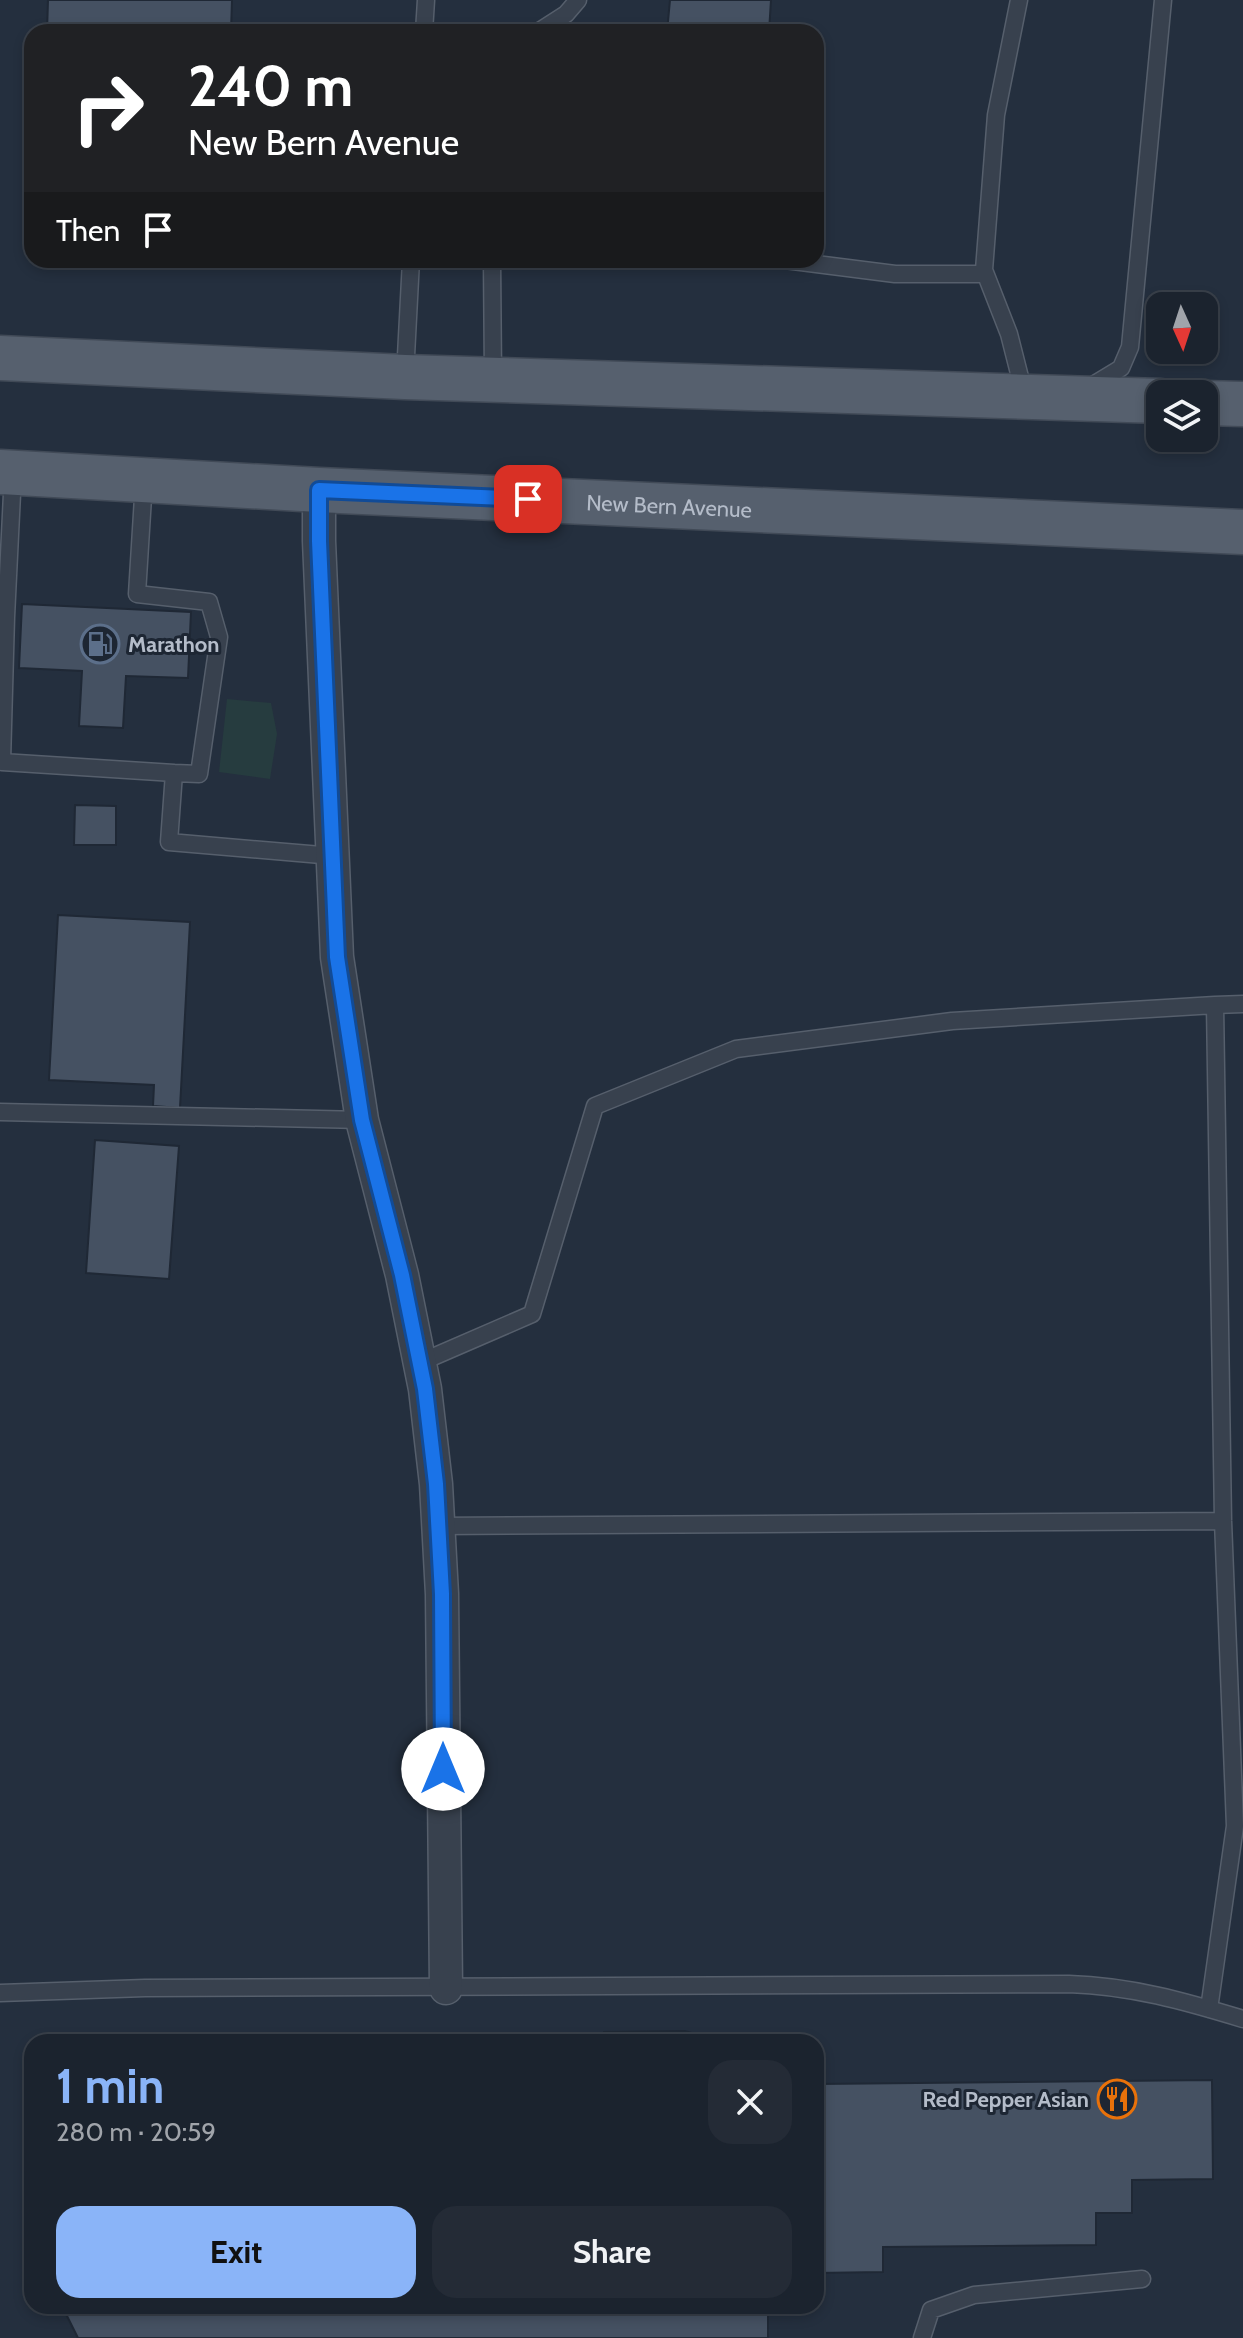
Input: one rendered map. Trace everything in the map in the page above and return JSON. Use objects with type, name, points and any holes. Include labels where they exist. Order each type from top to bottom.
[{"type":"main road","points":[[0,358],[405,377],[1146,400]]},
{"type":"main road","points":[[1218,403],[1243,404]]},
{"type":"main road","name":"New Bern Avenue","points":[[7,472],[319,490],[1243,532]]},
{"type":"street","points":[[319,490],[337,957],[362,1120],[402,1275],[419,1363],[436,1484],[442,1594],[446,1988]]},
{"type":"lane","points":[[424,24],[426,0]]},
{"type":"lane","points":[[550,24],[566,14],[578,0]]},
{"type":"lane","points":[[1019,0],[996,115],[985,274],[1009,334],[1025,396]]},
{"type":"lane","points":[[1071,397],[1121,368],[1130,347],[1163,0]]},
{"type":"lane","points":[[824,265],[895,274],[985,274]]},
{"type":"lane","points":[[405,377],[411,268]]},
{"type":"lane","points":[[492,268],[493,380]]},
{"type":"lane","points":[[7,472],[2,762],[199,774],[219,637],[209,602],[137,594],[144,478]]},
{"type":"lane","points":[[174,773],[169,842],[333,856]]},
{"type":"lane","points":[[419,1363],[532,1314],[595,1106],[736,1049],[952,1021],[1243,1004]]},
{"type":"lane","points":[[1209,2009],[1235,1826],[1223,1521],[1215,1005]]},
{"type":"lane","points":[[0,1112],[362,1120]]},
{"type":"lane","points":[[438,1526],[1223,1521]]},
{"type":"lane","points":[[0,1993],[76,1989],[1069,1984],[1104,1985],[1158,1994],[1243,2019]]},
{"type":"lane","points":[[922,2338],[931,2310],[974,2295],[1142,2279]]},
{"type":"green space","points":[[227,699],[271,703],[277,734],[270,779],[219,772]]},
{"type":"building","points":[[48,0],[232,0],[231,24],[47,24]]},
{"type":"building","points":[[670,0],[771,0],[770,24],[668,24]]},
{"type":"building","points":[[22,604],[191,612],[188,678],[126,676],[123,728],[79,726],[82,671],[19,668]]},
{"type":"building","points":[[75,805],[116,806],[116,845],[74,845]]},
{"type":"building","points":[[58,915],[190,922],[180,1108],[153,1106],[154,1085],[49,1080]]},
{"type":"building","points":[[95,1140],[179,1146],[169,1279],[86,1273]]},
{"type":"building","points":[[685,2031],[695,2034],[604,2034]]},
{"type":"building","points":[[1212,2080],[1213,2179],[1132,2180],[1132,2213],[1096,2213],[1096,2245],[883,2247],[883,2272],[824,2273],[824,2084]]},
{"type":"building","points":[[66,2314],[768,2314],[768,2338],[78,2338]]},
{"type":"place","name":"Marathon","points":[[100,644]]},
{"type":"place","name":"Red Pepper Asian","points":[[1117,2099]]},
{"type":"route","points":[[443,1769],[442,1594],[436,1484],[425,1389],[402,1275],[362,1120],[337,957],[319,490],[528,499]]}]
